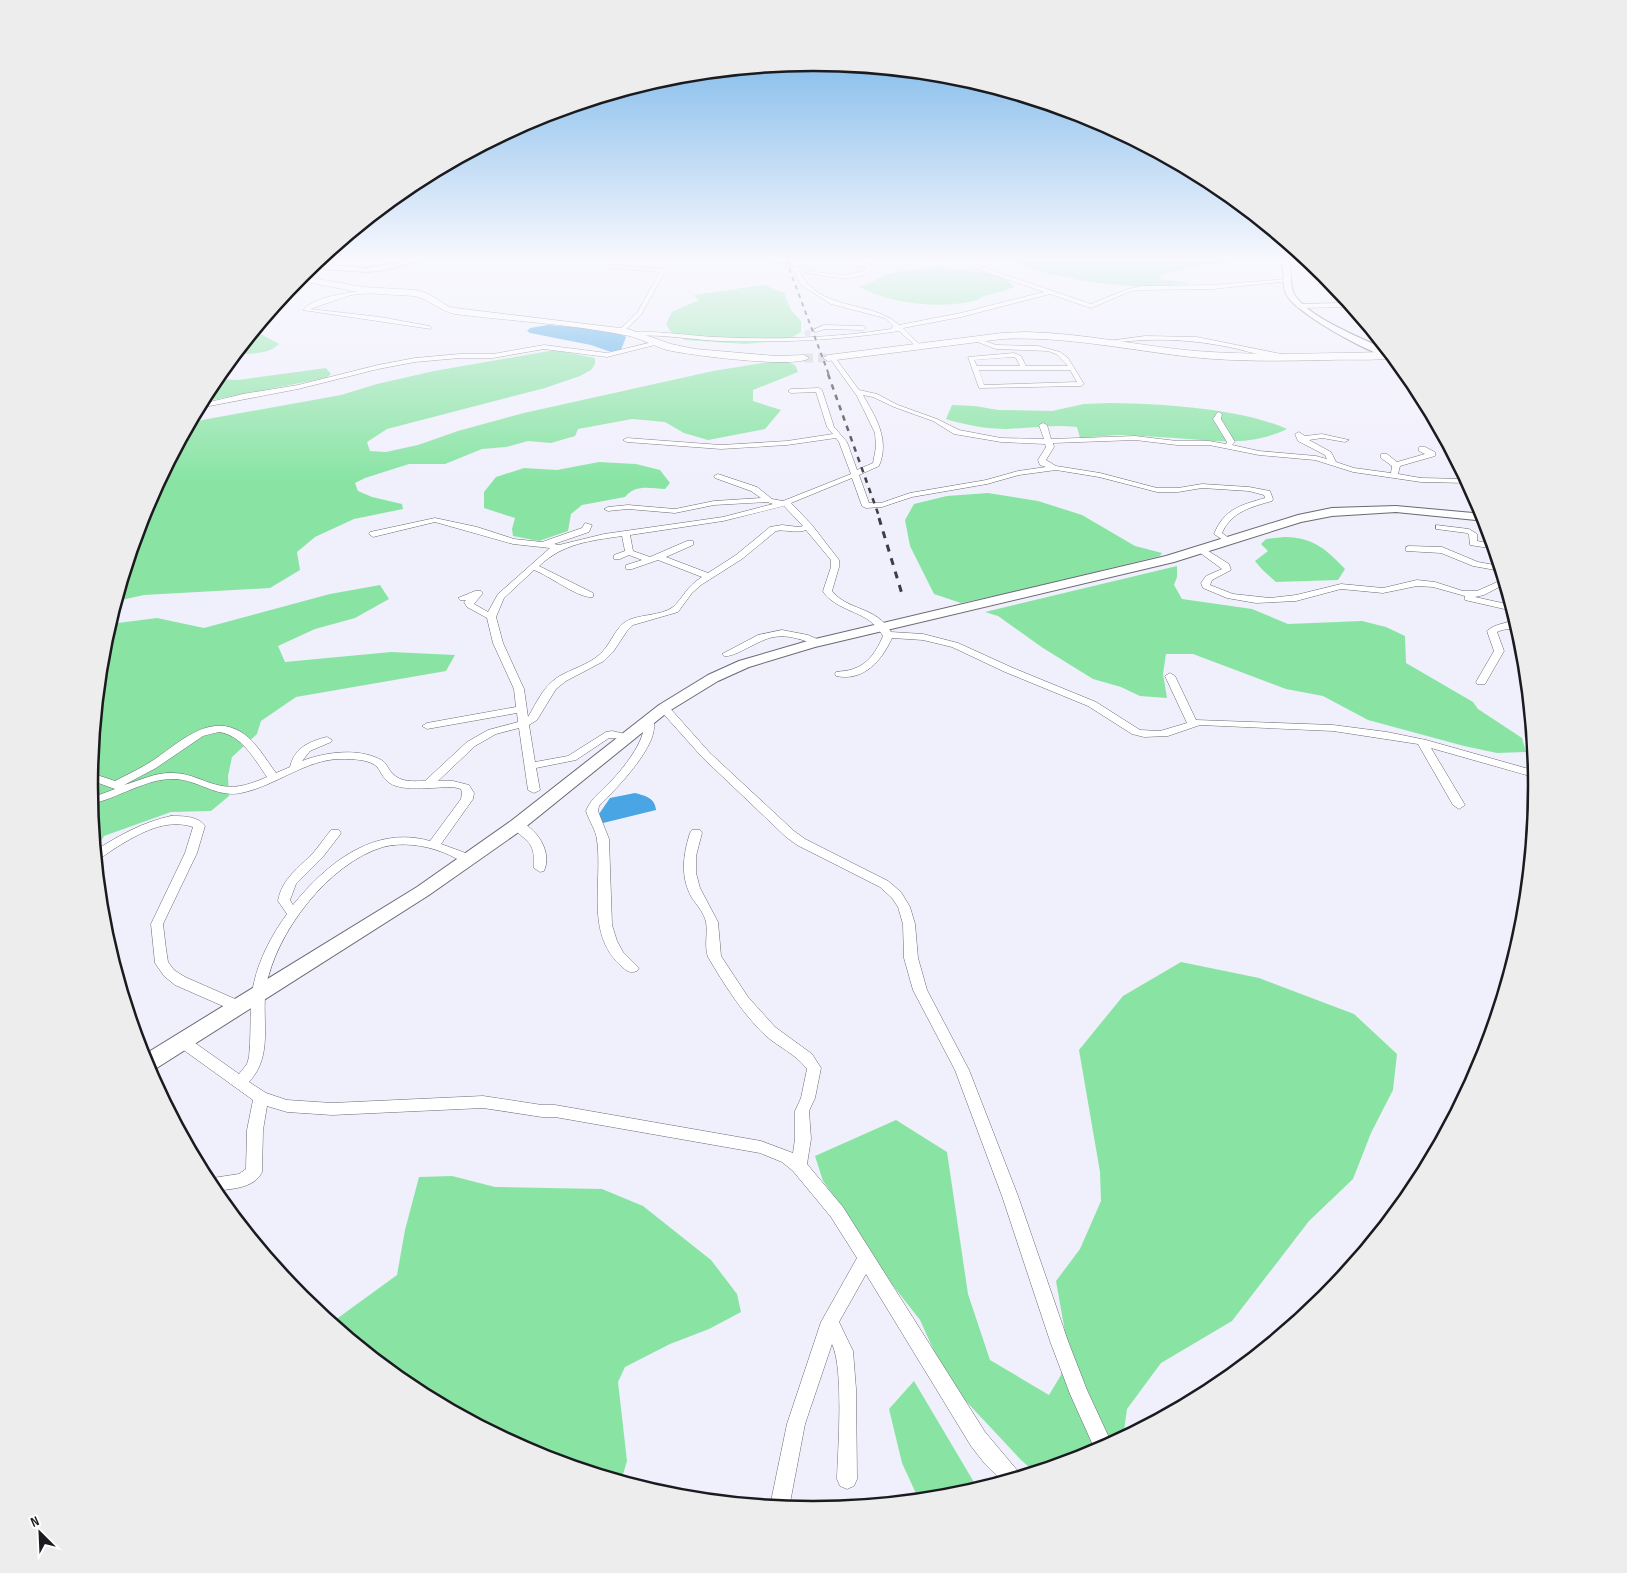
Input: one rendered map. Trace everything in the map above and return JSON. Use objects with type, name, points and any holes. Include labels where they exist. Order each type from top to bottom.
[{"type":"main road","points":[[636,334],[657,343],[679,349],[712,354],[776,359],[804,358]]},
{"type":"main road","points":[[830,358],[1011,335],[1042,334],[1210,355],[1300,357],[1384,355]]},
{"type":"street","points":[[636,334],[723,339],[775,339],[826,337],[856,333]]},
{"type":"street","points":[[906,333],[920,347]]},
{"type":"street","points":[[1347,333],[1380,349]]},
{"type":"street","points":[[775,339],[806,334]]},
{"type":"street","points":[[977,340],[996,347],[1033,348],[1053,351],[1068,358],[1081,384],[981,387],[970,358],[1014,355],[1019,357],[1024,368]]},
{"type":"street","points":[[210,404],[298,387],[378,366],[414,360],[460,356],[494,356],[544,347],[607,355],[657,343]]},
{"type":"street","points":[[534,790],[519,689],[498,643],[491,618],[501,596],[549,552],[558,547],[578,541],[722,519],[787,504],[856,475],[876,464],[880,433],[857,392],[830,358]]},
{"type":"street","points":[[974,368],[1072,368]]},
{"type":"street","points":[[791,391],[818,390],[831,427],[842,440],[866,506],[882,505],[910,495],[987,482],[1018,473],[1056,468]]},
{"type":"street","points":[[857,392],[875,394],[896,406],[935,420],[957,432],[1001,440],[1048,442],[1135,438],[1228,446],[1259,453],[1316,458],[1352,470],[1421,480],[1460,481]]},
{"type":"street","points":[[1219,414],[1217,419],[1226,436],[1230,439],[1228,446]]},
{"type":"street","points":[[1043,425],[1050,447],[1042,460],[1043,463],[1056,468],[1100,475],[1157,490],[1178,490],[1202,486],[1249,490],[1267,494],[1270,499],[1242,507],[1224,522],[1218,534],[1229,541]]},
{"type":"street","points":[[627,440],[721,447],[787,443],[838,436]]},
{"type":"street","points":[[1332,462],[1328,454],[1300,436],[1322,436],[1345,440]]},
{"type":"street","points":[[1396,465],[1432,454],[1422,449]]},
{"type":"street","points":[[1384,456],[1396,465]]},
{"type":"street","points":[[1394,476],[1396,465]]},
{"type":"street","points":[[718,476],[754,489],[769,500]]},
{"type":"street","points":[[608,509],[628,507],[675,511],[714,503],[769,500],[787,504],[809,527],[835,560],[835,567],[827,591],[829,595],[838,601],[867,612],[874,617],[885,631],[924,637],[955,645],[1009,670],[1092,704],[1142,734],[1167,733],[1199,722],[1333,728],[1422,742],[1528,773]]},
{"type":"street","points":[[153,1060],[423,891],[517,824],[664,708],[701,684],[737,666],[818,642],[885,631],[1202,550],[1298,519],[1347,510],[1396,509],[1476,517]]},
{"type":"street","points":[[373,534],[435,520],[513,540],[558,547]]},
{"type":"street","points":[[543,545],[586,530],[588,525]]},
{"type":"street","points":[[428,785],[471,744],[492,732],[524,724],[533,718],[544,697],[552,687],[562,679],[601,659],[610,650],[626,626],[636,620],[675,610],[689,591],[708,576],[739,557],[773,529],[782,527],[802,530],[809,527]]},
{"type":"street","points":[[1439,527],[1469,531],[1473,534],[1473,543],[1487,546]]},
{"type":"street","points":[[626,534],[629,552]]},
{"type":"street","points":[[629,567],[690,543]]},
{"type":"street","points":[[1409,549],[1442,550],[1476,564],[1494,568]]},
{"type":"street","points":[[1202,550],[1219,560],[1226,566],[1227,570],[1209,578],[1205,583],[1206,586],[1226,596],[1252,601],[1299,597],[1347,586],[1389,590],[1403,584],[1421,583],[1473,594],[1482,593],[1499,584]]},
{"type":"street","points":[[617,557],[629,552],[708,576]]},
{"type":"street","points":[[533,567],[546,571],[590,595]]},
{"type":"street","points":[[463,598],[478,593],[469,602],[470,605],[491,618]]},
{"type":"street","points":[[1454,595],[1505,607]]},
{"type":"street","points":[[1481,682],[1499,651],[1492,631],[1510,627]]},
{"type":"street","points":[[840,674],[854,674],[867,668],[880,652],[885,631]]},
{"type":"street","points":[[727,654],[751,640],[770,633],[805,636],[818,642]]},
{"type":"street","points":[[1170,676],[1193,725]]},
{"type":"street","points":[[664,708],[706,755],[790,834],[801,842],[884,884],[897,894],[904,907],[909,924],[911,958],[920,990],[962,1070],[1010,1196],[1059,1341],[1082,1401],[1101,1441]]},
{"type":"street","points":[[427,726],[522,709]]},
{"type":"street","points":[[632,968],[619,956],[611,944],[606,925],[602,906],[603,840],[592,811],[601,797],[620,779],[648,738],[650,725],[648,720]]},
{"type":"street","points":[[99,799],[163,759],[198,733],[220,730],[231,731],[240,735],[273,777]]},
{"type":"street","points":[[530,766],[572,758],[606,735],[612,734],[626,737]]},
{"type":"street","points":[[295,767],[298,756],[304,750],[309,746],[327,740]]},
{"type":"street","points":[[1422,742],[1459,805]]},
{"type":"street","points":[[98,779],[120,787],[173,776],[190,778],[223,791],[230,791],[251,787],[315,759],[329,756],[360,758],[380,764],[395,782],[407,785],[459,785],[465,787],[468,793],[466,799],[434,844]]},
{"type":"street","points":[[102,851],[123,837],[145,827],[180,819],[197,824],[198,834],[191,854],[178,877],[157,924],[162,963],[168,973],[180,981],[237,1006]]},
{"type":"street","points":[[517,824],[536,840],[541,854],[540,868]]},
{"type":"street","points":[[293,913],[284,901],[285,893],[290,883],[318,855],[335,833]]},
{"type":"street","points":[[696,834],[692,844],[692,884],[712,921],[714,938],[712,951],[715,957],[743,1001],[770,1031],[807,1058],[814,1068],[814,1078],[802,1111],[803,1139],[799,1166]]},
{"type":"street","points":[[239,1083],[251,1069],[256,1059],[259,992],[269,957],[285,923],[336,867],[363,848],[392,842],[411,841],[434,844],[470,858]]},
{"type":"street","points":[[183,1042],[261,1098],[287,1106],[313,1108],[484,1102],[542,1111],[555,1111],[761,1147],[787,1157],[799,1166],[838,1212],[865,1259],[905,1319],[978,1439],[1009,1474]]},
{"type":"street","points":[[219,1184],[242,1180],[254,1172],[255,1130],[261,1098]]},
{"type":"street","points":[[781,1501],[796,1424],[830,1322],[865,1259]]},
{"type":"street","points":[[830,1322],[844,1352],[847,1389],[847,1479]]},
{"type":"green space","points":[[673,333],[799,333],[787,340],[746,344],[685,340]]},
{"type":"green space","points":[[260,334],[279,344],[265,352],[243,355]]},
{"type":"green space","points":[[555,350],[595,358],[595,364],[591,370],[580,376],[545,388],[387,429],[367,442],[370,451],[386,452],[418,445],[458,431],[524,413],[713,371],[782,360],[795,365],[798,372],[753,390],[753,401],[781,410],[765,429],[708,440],[684,433],[665,422],[632,419],[578,429],[575,436],[551,443],[528,441],[506,447],[482,449],[445,464],[409,464],[355,483],[358,491],[372,497],[402,504],[403,509],[354,519],[315,537],[297,552],[300,570],[270,588],[144,595],[123,600],[136,557],[153,513],[172,470],[199,421],[341,395],[377,384],[434,371]]},
{"type":"green space","points":[[326,368],[331,374],[326,378],[212,400],[226,379],[238,380]]},
{"type":"green space","points":[[1111,403],[1200,408],[1247,416],[1287,429],[1262,438],[1238,441],[1122,435],[1080,438],[1077,427],[1051,426],[999,429],[946,419],[952,405],[998,410],[1052,411],[1084,404]]},
{"type":"green space","points":[[599,462],[636,464],[660,470],[670,483],[665,489],[638,488],[625,497],[582,505],[571,514],[568,531],[539,541],[513,536],[512,529],[515,518],[484,508],[484,492],[496,477],[524,468],[557,470]]},
{"type":"green space","points":[[988,493],[1038,501],[1082,515],[1135,546],[1162,553],[1160,556],[961,603],[934,594],[910,546],[905,520],[914,504],[947,496]]},
{"type":"green space","points":[[1285,537],[1312,542],[1325,550],[1345,569],[1338,580],[1276,582],[1255,561],[1268,551],[1261,544],[1266,539]]},
{"type":"green space","points":[[1177,566],[1177,577],[1174,585],[1182,599],[1252,609],[1288,624],[1362,621],[1386,627],[1405,636],[1406,663],[1473,702],[1478,709],[1522,738],[1526,752],[1497,753],[1368,720],[1323,696],[1286,689],[1193,654],[1166,654],[1163,674],[1167,698],[1140,696],[1121,687],[1093,679],[1043,648],[998,616],[985,612]]},
{"type":"green space","points":[[380,585],[389,599],[355,618],[315,629],[278,646],[285,662],[391,652],[455,655],[446,671],[296,697],[261,721],[257,734],[232,757],[228,776],[229,796],[211,811],[171,812],[104,836],[101,841],[98,786],[100,740],[104,693],[118,623],[157,618],[204,628],[330,594]]},
{"type":"green space","points":[[1181,962],[1259,978],[1354,1014],[1397,1054],[1393,1090],[1371,1133],[1353,1179],[1309,1221],[1232,1321],[1161,1363],[1127,1409],[1124,1431],[1087,1447],[1030,1468],[963,1398],[940,1364],[920,1320],[862,1246],[845,1212],[823,1181],[815,1156],[896,1120],[947,1152],[968,1294],[990,1360],[1049,1395],[1061,1375],[1065,1332],[1056,1281],[1080,1249],[1101,1201],[1100,1172],[1079,1050],[1123,996]]},
{"type":"green space","points":[[452,1176],[495,1187],[602,1189],[643,1206],[711,1260],[737,1294],[741,1312],[709,1329],[670,1344],[625,1367],[618,1382],[627,1461],[623,1475],[584,1464],[540,1447],[497,1428],[456,1406],[378,1354],[337,1319],[397,1275],[405,1230],[419,1177]]},
{"type":"green space","points":[[914,1381],[974,1483],[916,1494],[902,1463],[889,1409]]},
{"type":"water","points":[[532,333],[618,333],[626,337],[621,350],[611,352],[591,345]]},
{"type":"water","points":[[635,793],[652,800],[656,810],[603,823],[599,814],[610,798]]},
{"type":"tunnel","points":[[804,358],[828,358]]},
{"type":"railway","points":[[813,333],[829,375]]},
{"type":"railway","points":[[828,374],[880,519]]},
{"type":"railway","points":[[879,518],[902,594]]}]
